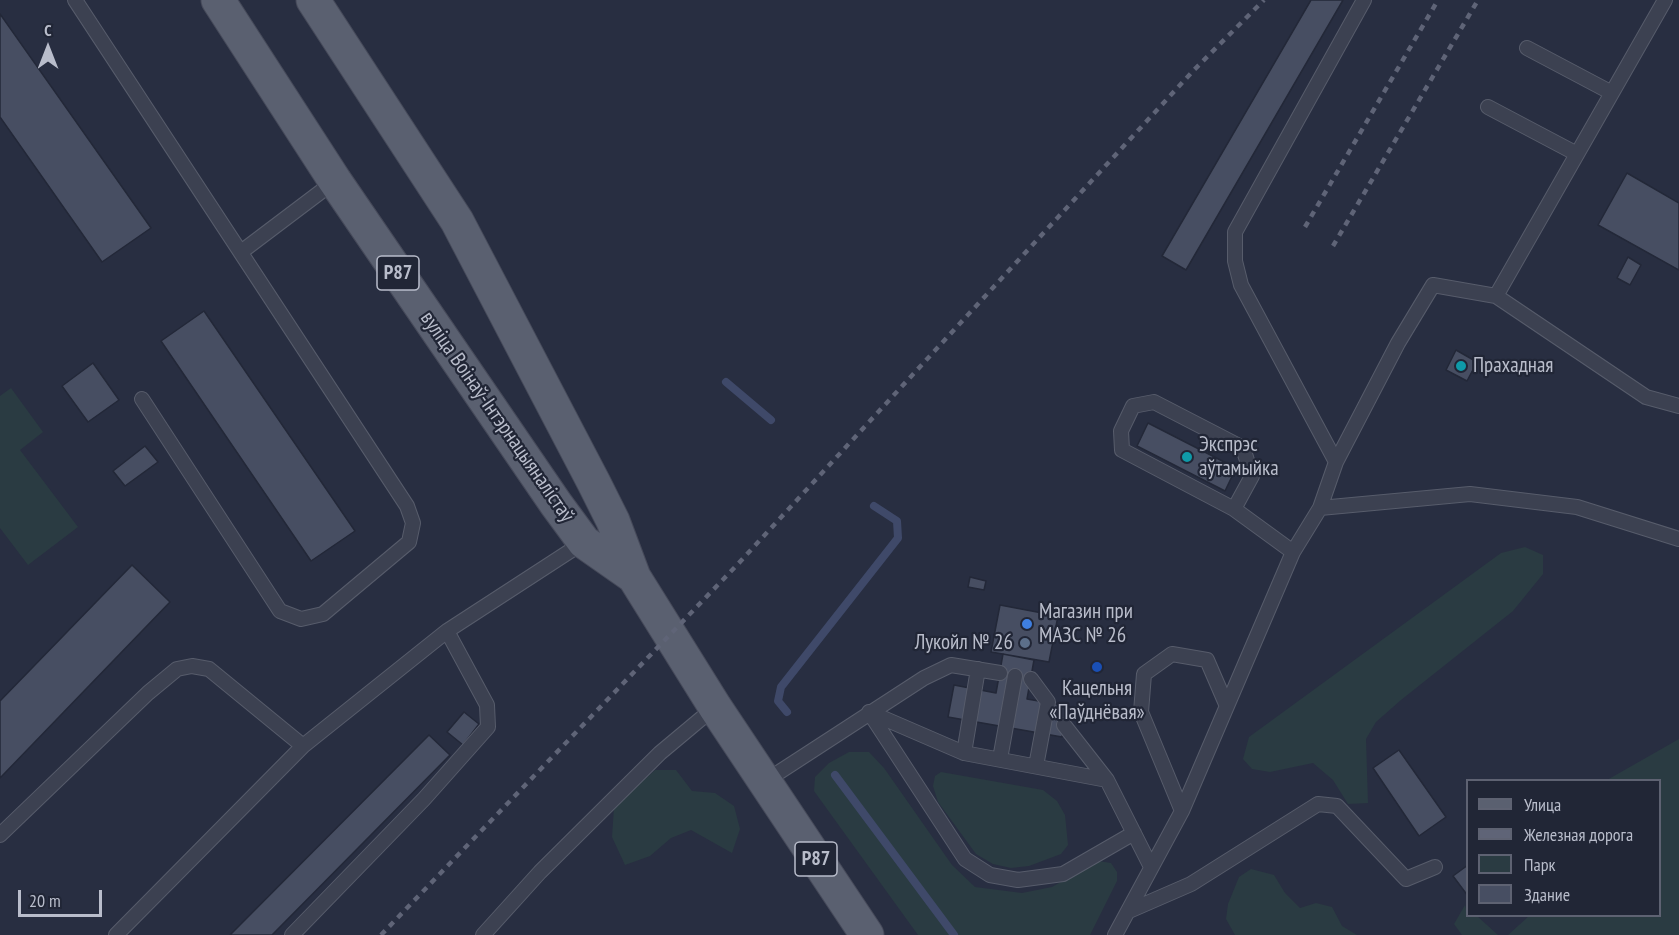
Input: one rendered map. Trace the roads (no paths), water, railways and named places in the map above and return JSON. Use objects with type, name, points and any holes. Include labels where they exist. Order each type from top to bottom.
[{"type":"main road","name":"вуліца Воінаў-Інтэрнацыяналістаў","points":[[218,0],[335,181],[545,489],[585,542],[634,577]]},
{"type":"main road","name":"вуліца Воінаў-Інтэрнацыяналістаў","points":[[313,0],[457,221],[613,521],[634,577],[715,707],[867,935]]},
{"type":"main road","points":[[585,542],[613,521]]},
{"type":"lane","points":[[75,0],[407,506],[413,523],[409,542],[323,614],[301,619],[280,611],[142,399]]},
{"type":"lane","points":[[1336,462],[1241,285],[1235,261],[1235,232],[1364,0]]},
{"type":"lane","points":[[1496,296],[1665,0]]},
{"type":"lane","points":[[1527,48],[1612,93]]},
{"type":"lane","points":[[1488,107],[1577,154]]},
{"type":"lane","points":[[241,252],[335,181]]},
{"type":"lane","points":[[1115,935],[1182,811],[1293,552],[1320,508],[1336,462],[1398,343],[1433,285],[1496,296],[1646,397],[1679,406]]},
{"type":"lane","points":[[1234,509],[1252,476],[1243,448],[1154,402],[1133,406],[1120,431],[1122,450],[1234,509],[1293,552]]},
{"type":"lane","points":[[1320,508],[1470,494],[1577,507],[1679,539]]},
{"type":"lane","points":[[116,935],[303,746],[447,630],[585,542]]},
{"type":"lane","points":[[292,935],[424,799],[488,727],[487,705],[447,630]]},
{"type":"lane","points":[[1182,811],[1141,712],[1144,674],[1172,654],[1207,660],[1226,704]]},
{"type":"lane","points":[[764,782],[869,712],[924,678],[951,665],[1000,673]]},
{"type":"lane","points":[[0,835],[148,693],[177,669],[192,666],[209,669],[303,746]]},
{"type":"lane","points":[[964,753],[978,669]]},
{"type":"lane","points":[[1000,759],[1016,676]]},
{"type":"lane","points":[[1031,679],[1048,702],[1036,766]]},
{"type":"lane","points":[[483,935],[540,872],[644,769],[715,707]]},
{"type":"lane","points":[[869,712],[964,753],[1107,780]]},
{"type":"lane","points":[[869,712],[965,859],[990,875],[1018,880],[1063,874],[1134,833]]},
{"type":"lane","points":[[1064,725],[1107,780],[1151,867]]},
{"type":"lane","points":[[1129,911],[1191,884],[1318,804],[1337,806],[1406,879],[1436,867]]},
{"type":"waterway","points":[[726,382],[771,420]]},
{"type":"waterway","points":[[787,712],[778,701],[781,687],[898,538],[897,521],[874,506]]},
{"type":"waterway","points":[[835,775],[954,935]]},
{"type":"railway","points":[[381,935],[737,565],[1193,71],[1264,0]]},
{"type":"railway","points":[[1305,227],[1438,0]]},
{"type":"railway","points":[[1333,246],[1478,0]]},
{"type":"place","name":"Прахадная","points":[[1461,366]]},
{"type":"place","name":"Экспрэс аўтамыйка","points":[[1187,457]]},
{"type":"place","name":"Магазин при МАЗС № 26","points":[[1027,624]]},
{"type":"place","name":"Лукойл № 26","points":[[1025,643]]},
{"type":"place","name":"Кацельня «Паўднёвая»","points":[[1097,667]]}]
